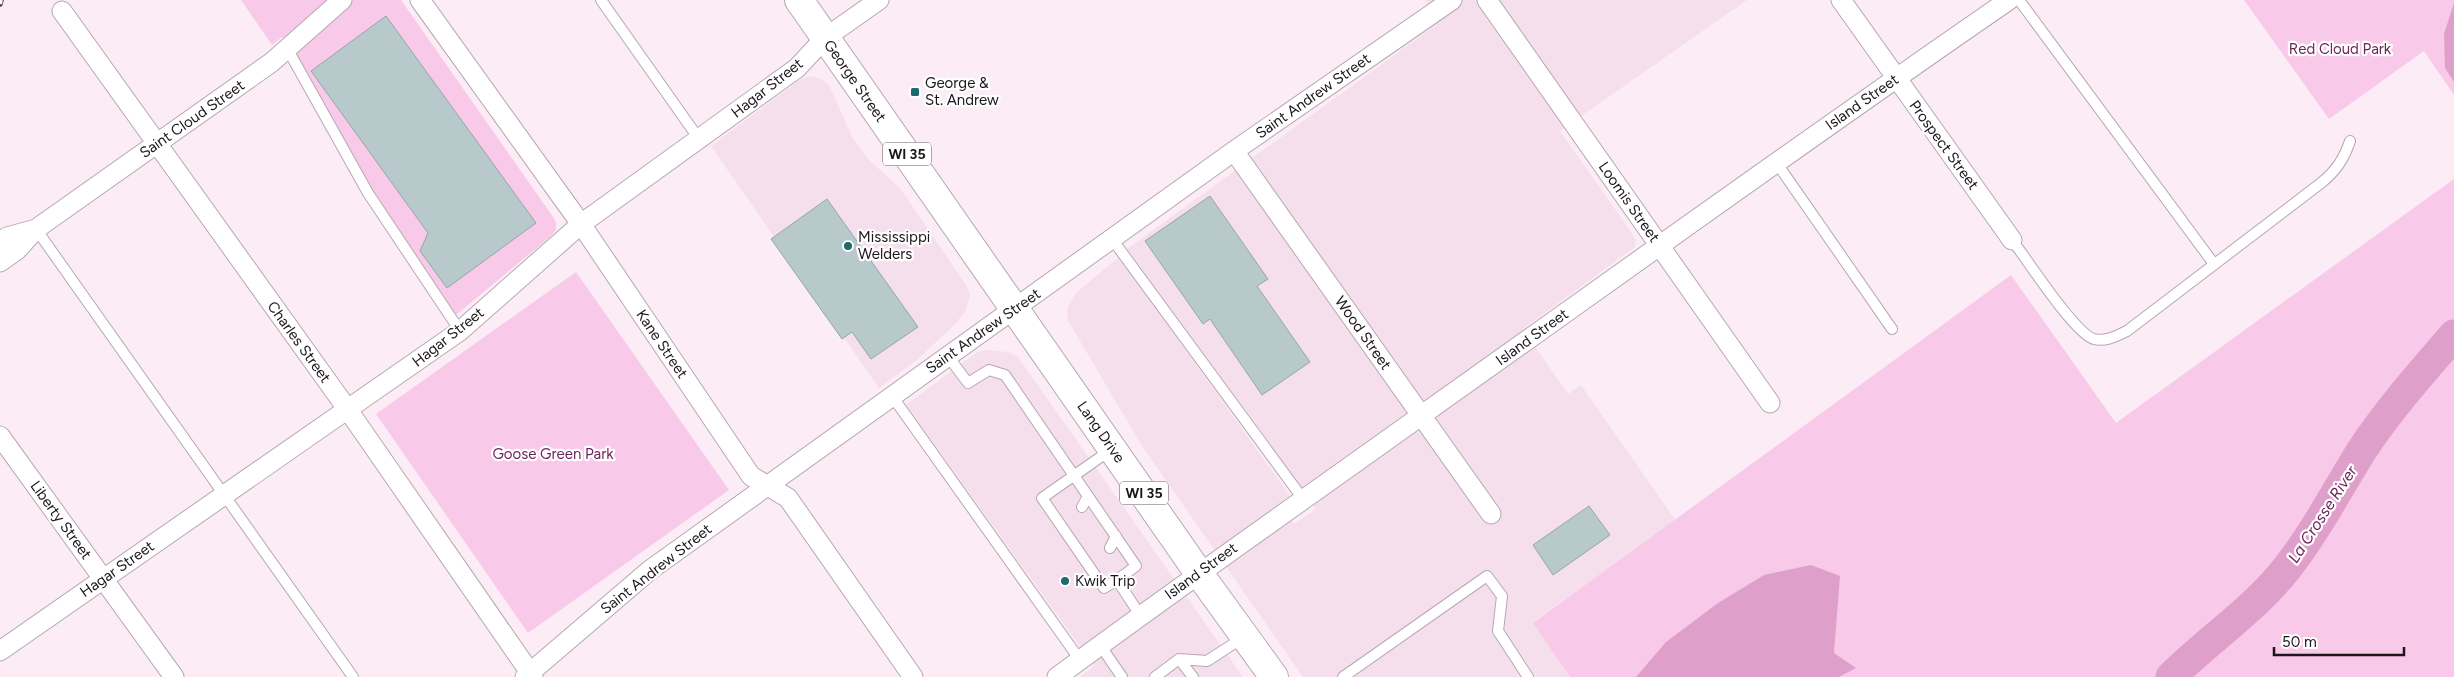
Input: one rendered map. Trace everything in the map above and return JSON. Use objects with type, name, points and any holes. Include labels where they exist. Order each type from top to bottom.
[{"type":"main road","name":"George Street","points":[[799,0],[1016,308]]},
{"type":"main road","name":"Lang Drive","points":[[1016,308],[1198,572],[1274,677]]},
{"type":"street","name":"Saint Cloud Street","points":[[0,262],[17,250],[36,229],[288,50],[342,0]]},
{"type":"street","name":"Kane Street","points":[[420,0],[581,224],[751,476],[788,498],[913,677]]},
{"type":"street","name":"Hagar Street","points":[[0,651],[460,331],[581,224],[797,68],[825,38],[878,0]]},
{"type":"street","name":"Saint Andrew Street","points":[[529,676],[650,570],[947,355],[1016,308],[1234,151],[1452,0]]},
{"type":"street","name":"Loomis Street","points":[[1487,0],[1770,403]]},
{"type":"street","name":"Prospect Street","points":[[1841,0],[2012,240]]},
{"type":"street","name":"Island Street","points":[[1057,677],[1198,572],[1422,416],[1658,244],[2009,0]]},
{"type":"street","name":"Charles Street","points":[[62,11],[348,410],[529,676]]},
{"type":"street","name":"Wood Street","points":[[1234,151],[1491,514]]},
{"type":"street","name":"Saint Cloud Street","points":[[0,242],[7,237],[36,229]]},
{"type":"street","name":"Liberty Street","points":[[0,436],[174,677]]},
{"type":"lane","points":[[600,0],[699,139]]},
{"type":"lane","points":[[2020,0],[2214,264]]},
{"type":"lane","points":[[288,50],[368,193],[460,331]]},
{"type":"lane","points":[[2012,240],[2078,328],[2093,339],[2110,340],[2127,331],[2335,172],[2345,156],[2350,141]]},
{"type":"lane","points":[[1776,162],[1892,329]]},
{"type":"lane","points":[[36,229],[222,495],[353,677]]},
{"type":"lane","points":[[1112,239],[1303,499]]},
{"type":"lane","points":[[947,355],[968,383],[989,370],[1005,375],[1074,476],[1116,536],[1136,566],[1104,588],[1098,571],[1042,498],[1074,476],[1113,449]]},
{"type":"lane","points":[[892,396],[1080,660]]},
{"type":"lane","points":[[1082,507],[1088,496]]},
{"type":"lane","points":[[1095,526],[1101,515]]},
{"type":"lane","points":[[1110,548],[1116,536]]},
{"type":"lane","points":[[1343,677],[1487,576],[1502,596],[1498,632],[1528,677]]},
{"type":"lane","points":[[1117,580],[1140,615]]},
{"type":"lane","points":[[1155,677],[1179,659],[1207,661],[1245,637]]},
{"type":"lane","points":[[1100,645],[1122,677]]},
{"type":"lane","points":[[1179,659],[1193,677]]},
{"type":"shaded area","points":[[1425,0],[1747,0],[1560,131],[1631,232],[1636,241],[1635,247],[1523,329],[1568,394],[1581,385],[1676,521],[1533,622],[1570,677],[1303,677],[1142,446],[1067,319],[1068,307],[1077,292],[1119,257],[1290,496],[1280,503],[1294,524],[1316,509],[1127,249],[1440,22]]},
{"type":"shaded area","points":[[2454,3],[2454,82],[2445,68],[2444,34]]},
{"type":"shaded area","points":[[811,76],[822,79],[829,85],[852,137],[869,160],[900,188],[966,285],[970,295],[966,310],[956,323],[917,360],[879,388],[711,146],[801,79]]},
{"type":"shaded area","points":[[985,350],[1008,352],[1018,357],[1243,677],[1080,677],[1094,666],[906,405],[976,353]]},
{"type":"shaded area","points":[[1811,565],[1840,576],[1834,653],[1856,668],[1839,677],[1636,677],[1666,642],[1718,603],[1764,575]]},
{"type":"green space","points":[[241,0],[401,0],[551,214],[556,222],[556,229],[551,236],[456,315],[375,198],[300,64],[282,37],[272,45]]},
{"type":"green space","name":"Red Cloud Park","points":[[2244,0],[2454,0],[2454,95],[2424,51],[2329,119]]},
{"type":"green space","points":[[2454,179],[2454,677],[1570,677],[1533,623],[2011,275],[2116,423]]},
{"type":"green space","name":"Goose Green Park","points":[[576,272],[729,490],[528,633],[376,414]]},
{"type":"building","points":[[386,16],[536,223],[447,288],[420,251],[428,233],[311,71]]},
{"type":"building","points":[[1210,196],[1268,279],[1257,286],[1310,362],[1262,395],[1210,319],[1203,324],[1145,241]]},
{"type":"building","points":[[827,199],[918,327],[871,359],[852,332],[842,339],[771,239]]},
{"type":"building","points":[[1589,506],[1610,535],[1553,575],[1533,545]]},
{"type":"waterway","name":"La Crosse River","points":[[2171,677],[2260,598],[2287,568],[2317,525],[2372,435],[2406,391],[2454,335]]},
{"type":"railway","points":[[0,4],[1,0]]},
{"type":"place","name":"George & St. Andrew","points":[[915,92]]},
{"type":"place","name":"Mississippi Welders","points":[[848,246]]},
{"type":"place","name":"Kwik Trip","points":[[1065,581]]}]
